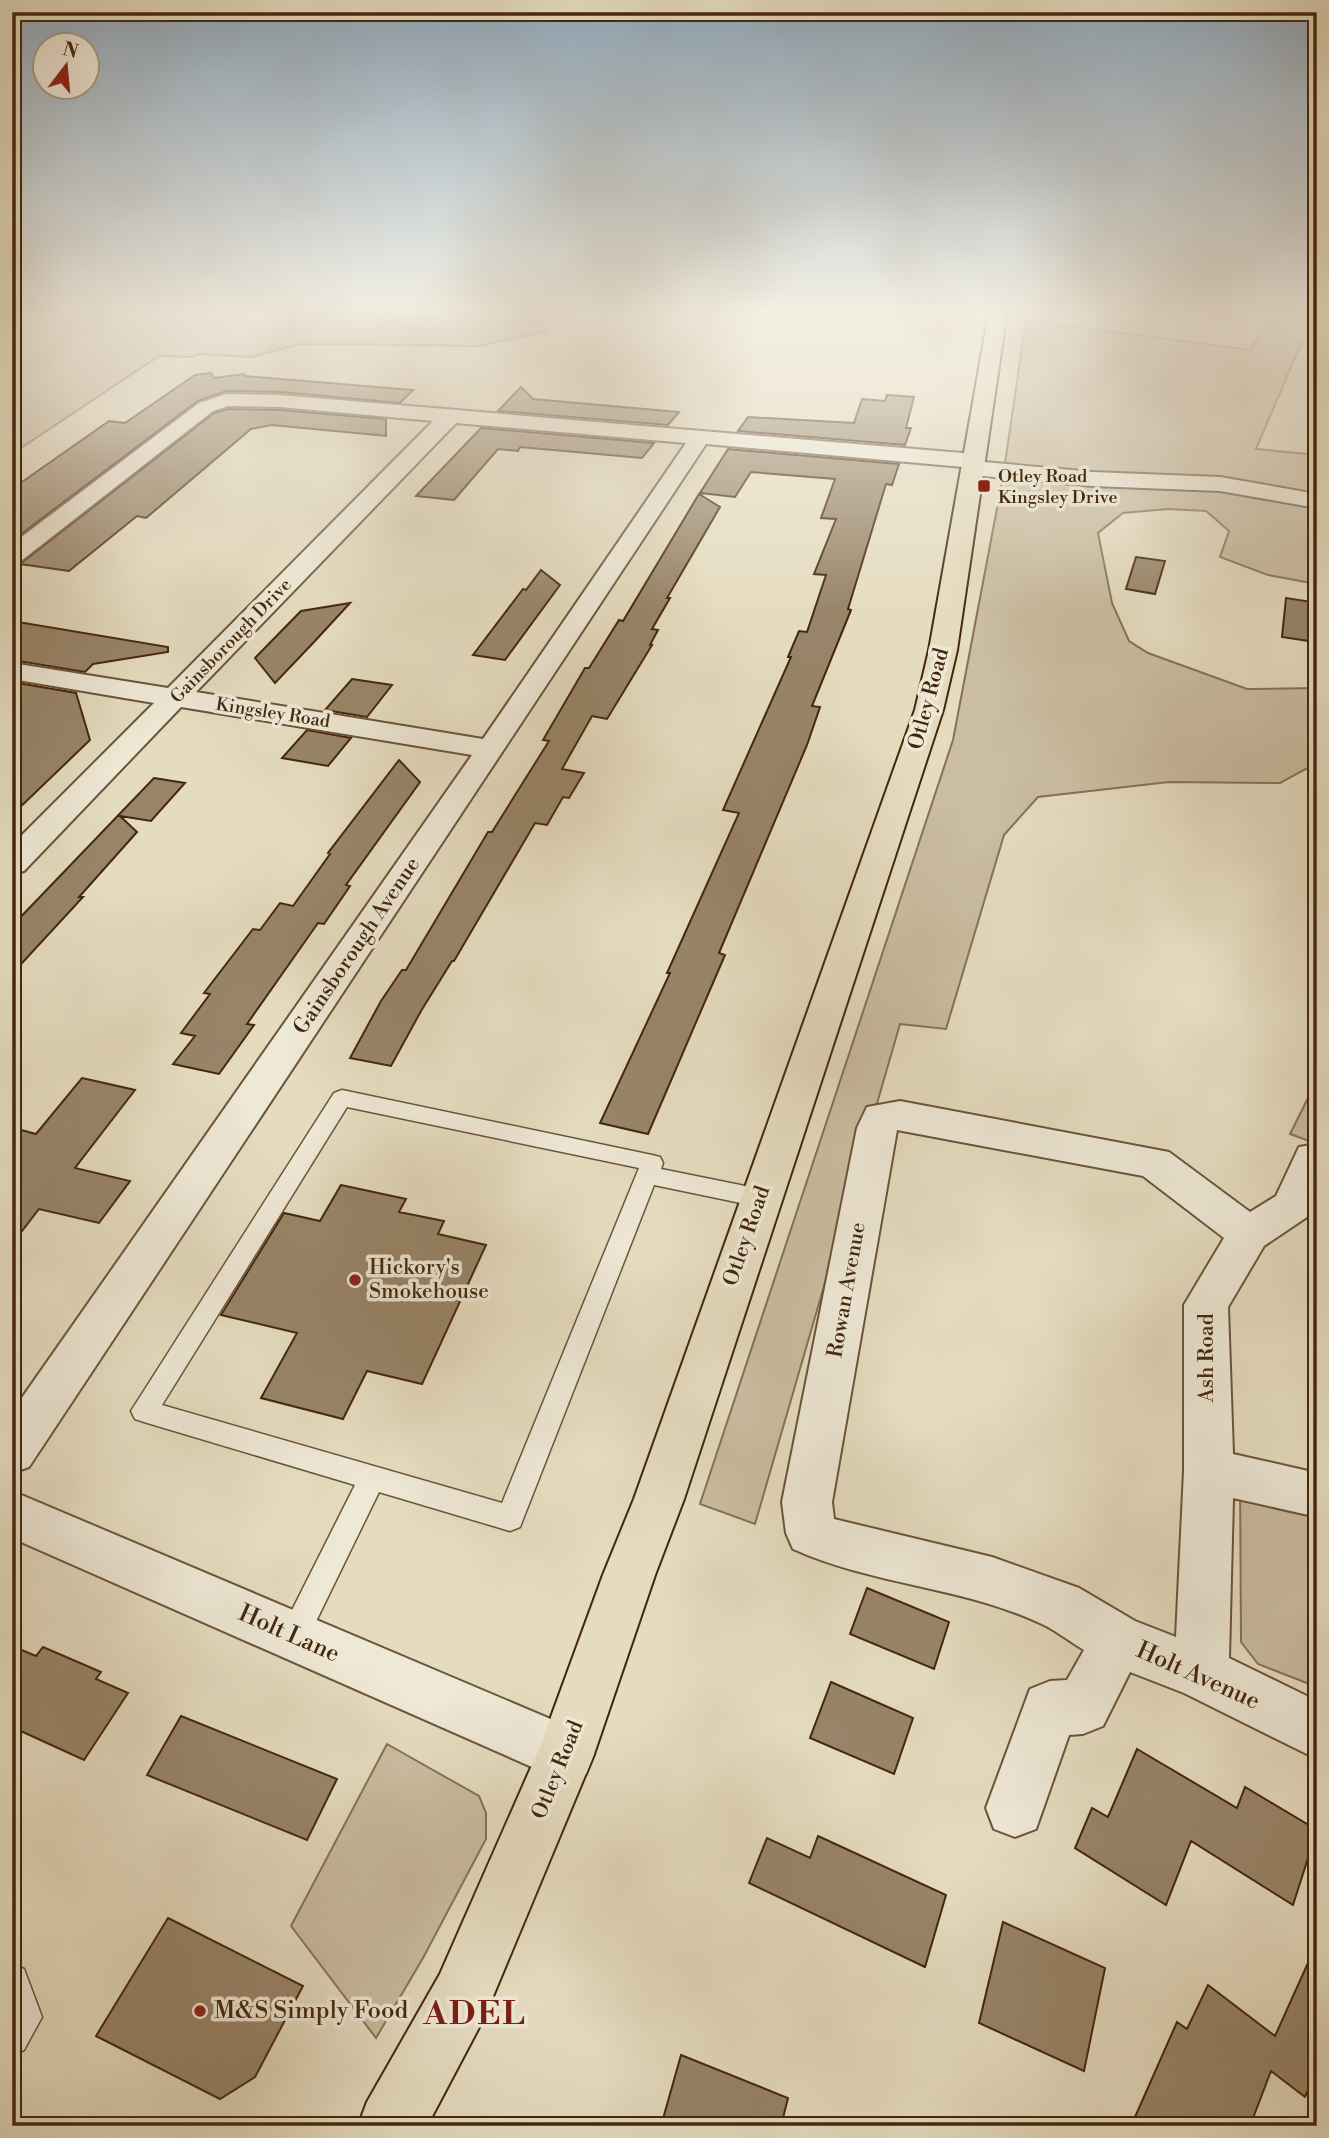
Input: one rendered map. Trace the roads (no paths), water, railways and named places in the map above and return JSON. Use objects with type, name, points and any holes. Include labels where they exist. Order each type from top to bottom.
[{"type":"highway","name":"Otley Road","points":[[391,2126],[462,1996],[566,1754],[659,1499],[929,710],[943,650],[982,412]]},
{"type":"street","points":[[12,556],[200,412]]},
{"type":"street","points":[[402,412],[974,465],[1093,479],[1220,484],[1317,501]]},
{"type":"street","name":"Gainsborough Drive","points":[[12,864],[450,416]]},
{"type":"street","name":"Gainsborough Avenue","points":[[12,1451],[492,748],[699,439]]},
{"type":"street","name":"Kingsley Road","points":[[12,671],[492,748]]},
{"type":"street","name":"Rowan Avenue","points":[[1118,1641],[1060,1606],[992,1581],[834,1543],[811,1533],[807,1503],[877,1128],[881,1117],[900,1115],[1155,1163],[1250,1234]]},
{"type":"street","name":"Ash Road","points":[[1200,1673],[1209,1471],[1206,1305],[1250,1234],[1304,1211],[1314,1158]]},
{"type":"street","points":[[1209,1471],[1317,1495]]},
{"type":"street","name":"Holt Lane","points":[[12,1514],[566,1754]]},
{"type":"street","name":"Holt Avenue","points":[[1015,1808],[1049,1709],[1083,1706],[1118,1641],[1200,1673],[1317,1731]]},
{"type":"lane","points":[[342,1098],[652,1163],[647,1175],[510,1518],[144,1411],[342,1098]]},
{"type":"lane","points":[[647,1175],[760,1198]]},
{"type":"lane","points":[[294,1636],[372,1478]]},
{"type":"lane","points":[[12,1981],[25,2017],[12,2038]]},
{"type":"place","name":"Otley Road Kingsley Drive","points":[[984,486]]},
{"type":"place","name":"Hickory's Smokehouse","points":[[355,1280]]},
{"type":"place","name":"M&S Simply Food","points":[[200,2011]]},
{"type":"district","name":"ADEL","points":[[475,2014]]}]
